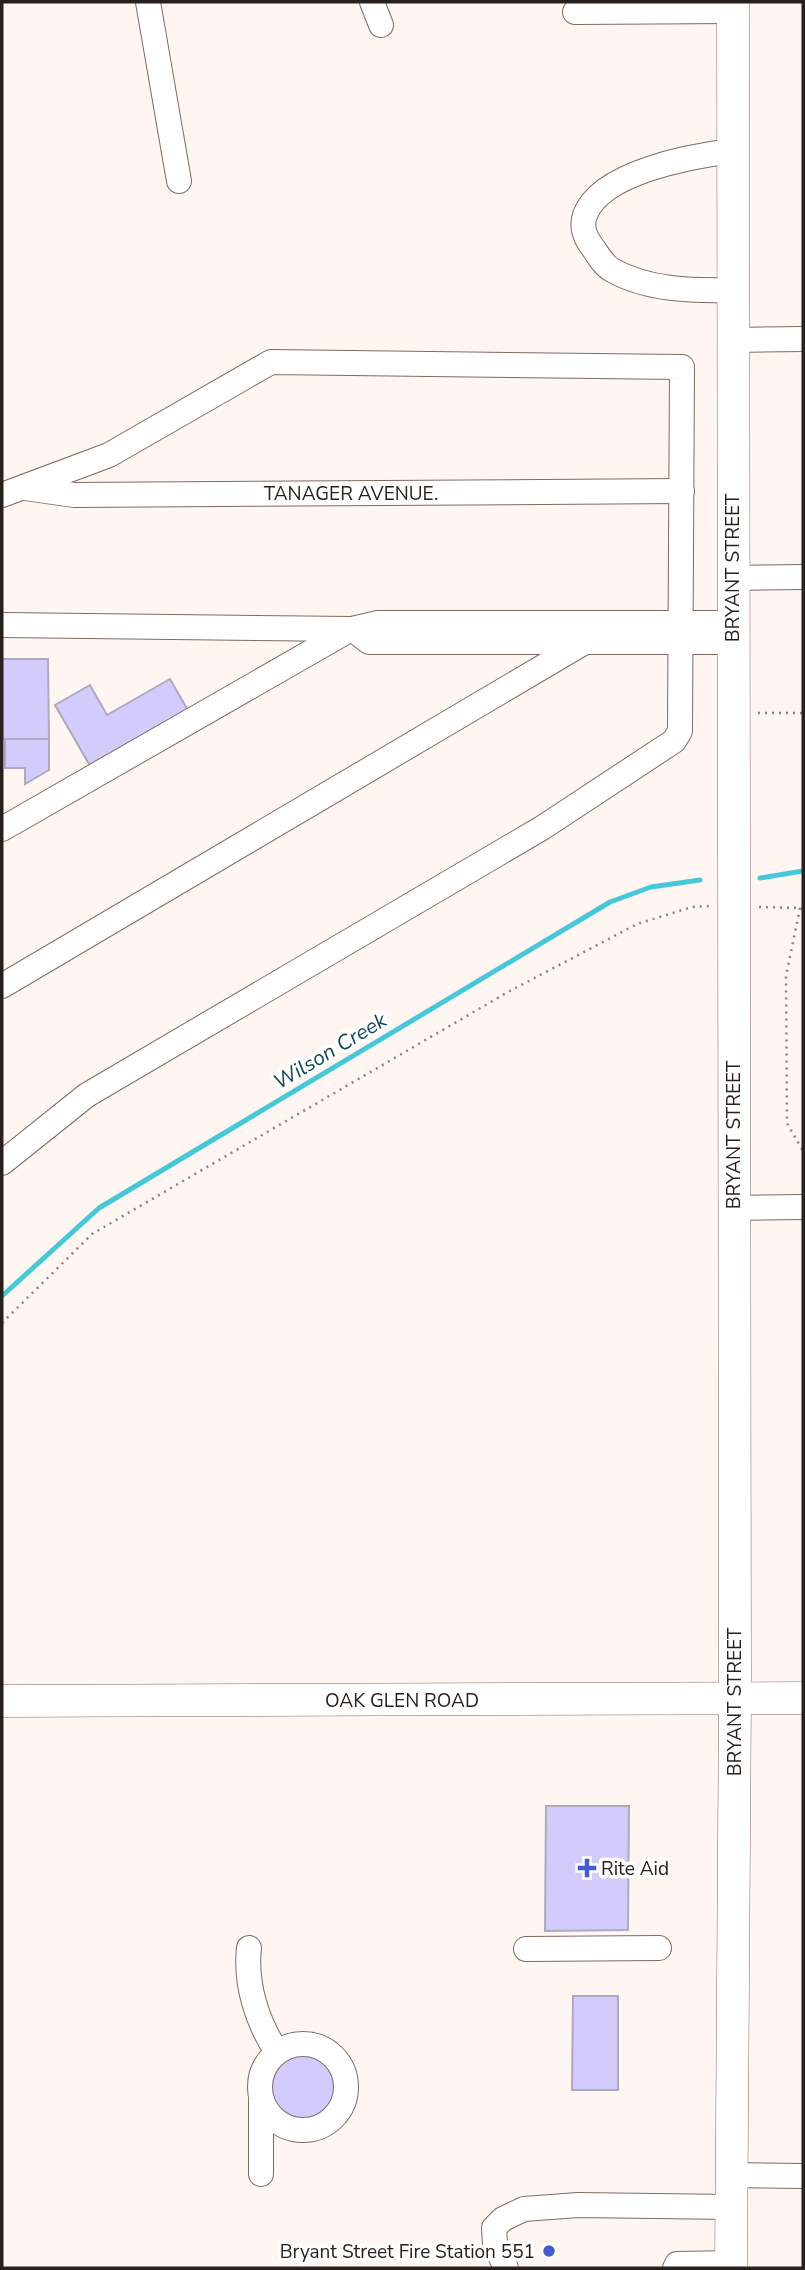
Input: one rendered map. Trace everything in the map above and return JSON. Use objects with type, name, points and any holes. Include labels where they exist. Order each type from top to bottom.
[{"type":"main road","name":"BRYANT STREET","points":[[732,2265],[735,1699],[733,6]]},
{"type":"main road","name":"OAK GLEN ROAD","points":[[2,1701],[803,1698]]},
{"type":"street","points":[[148,2],[179,181]]},
{"type":"street","points":[[372,2],[381,25]]},
{"type":"street","points":[[575,12],[733,6]]},
{"type":"street","points":[[732,151],[690,157],[633,174],[597,199],[584,216],[584,236],[609,269],[637,280],[692,291],[732,290]]},
{"type":"street","points":[[732,340],[803,339]]},
{"type":"street","points":[[2,1164],[87,1095],[541,828],[674,741],[680,731],[681,366],[271,362],[109,455],[11,491]]},
{"type":"street","name":"TANAGER AVENUE.","points":[[11,491],[74,495],[682,491]]},
{"type":"street","points":[[732,578],[803,578]]},
{"type":"street","points":[[2,625],[352,629],[378,623],[585,633],[732,633]]},
{"type":"street","points":[[2,829],[352,629]]},
{"type":"street","points":[[2,986],[585,633]]},
{"type":"street","points":[[733,1208],[803,1207]]},
{"type":"street","points":[[248,1948],[247,1970],[262,2029],[277,2052]]},
{"type":"street","points":[[526,1949],[659,1948]]},
{"type":"street","points":[[261,2102],[268,2115],[280,2125],[309,2131],[324,2126],[343,2104],[347,2089],[345,2075],[329,2053],[303,2044],[277,2052],[261,2073],[261,2102],[261,2174]]},
{"type":"street","points":[[732,2175],[803,2176]]},
{"type":"street","points":[[506,2268],[495,2245],[494,2228],[503,2219],[524,2209],[578,2205],[732,2207]]},
{"type":"street","points":[[675,2268],[677,2264],[732,2265]]},
{"type":"path","points":[[732,713],[803,713]]},
{"type":"path","points":[[2,1323],[92,1234],[508,992],[637,924],[691,907],[733,905],[801,908],[786,976],[787,1123],[803,1152]]},
{"type":"building","points":[[2,659],[48,659],[49,739],[2,739]]},
{"type":"building","points":[[170,679],[190,714],[93,771],[55,705],[90,685],[107,715]]},
{"type":"building","points":[[5,739],[49,739],[49,770],[25,784],[25,768],[5,768]]},
{"type":"building","name":"Rite Aid","points":[[546,1806],[629,1806],[628,1930],[545,1931]]},
{"type":"building","points":[[573,1996],[618,1996],[618,2090],[572,2090]]},
{"type":"building","points":[[297,2053],[311,2053],[323,2058],[333,2068],[338,2087],[333,2106],[323,2116],[311,2121],[297,2121],[285,2116],[275,2106],[270,2094],[270,2080],[275,2068],[285,2058]]},
{"type":"waterway","name":"Wilson Creek","points":[[760,878],[803,871]]},
{"type":"waterway","name":"Wilson Creek","points":[[2,1296],[99,1208],[610,902],[651,887],[700,880]]},
{"type":"place","name":"Rite Aid","points":[[587,1868]]},
{"type":"place","name":"Bryant Street Fire Station 551","points":[[549,2251]]}]
